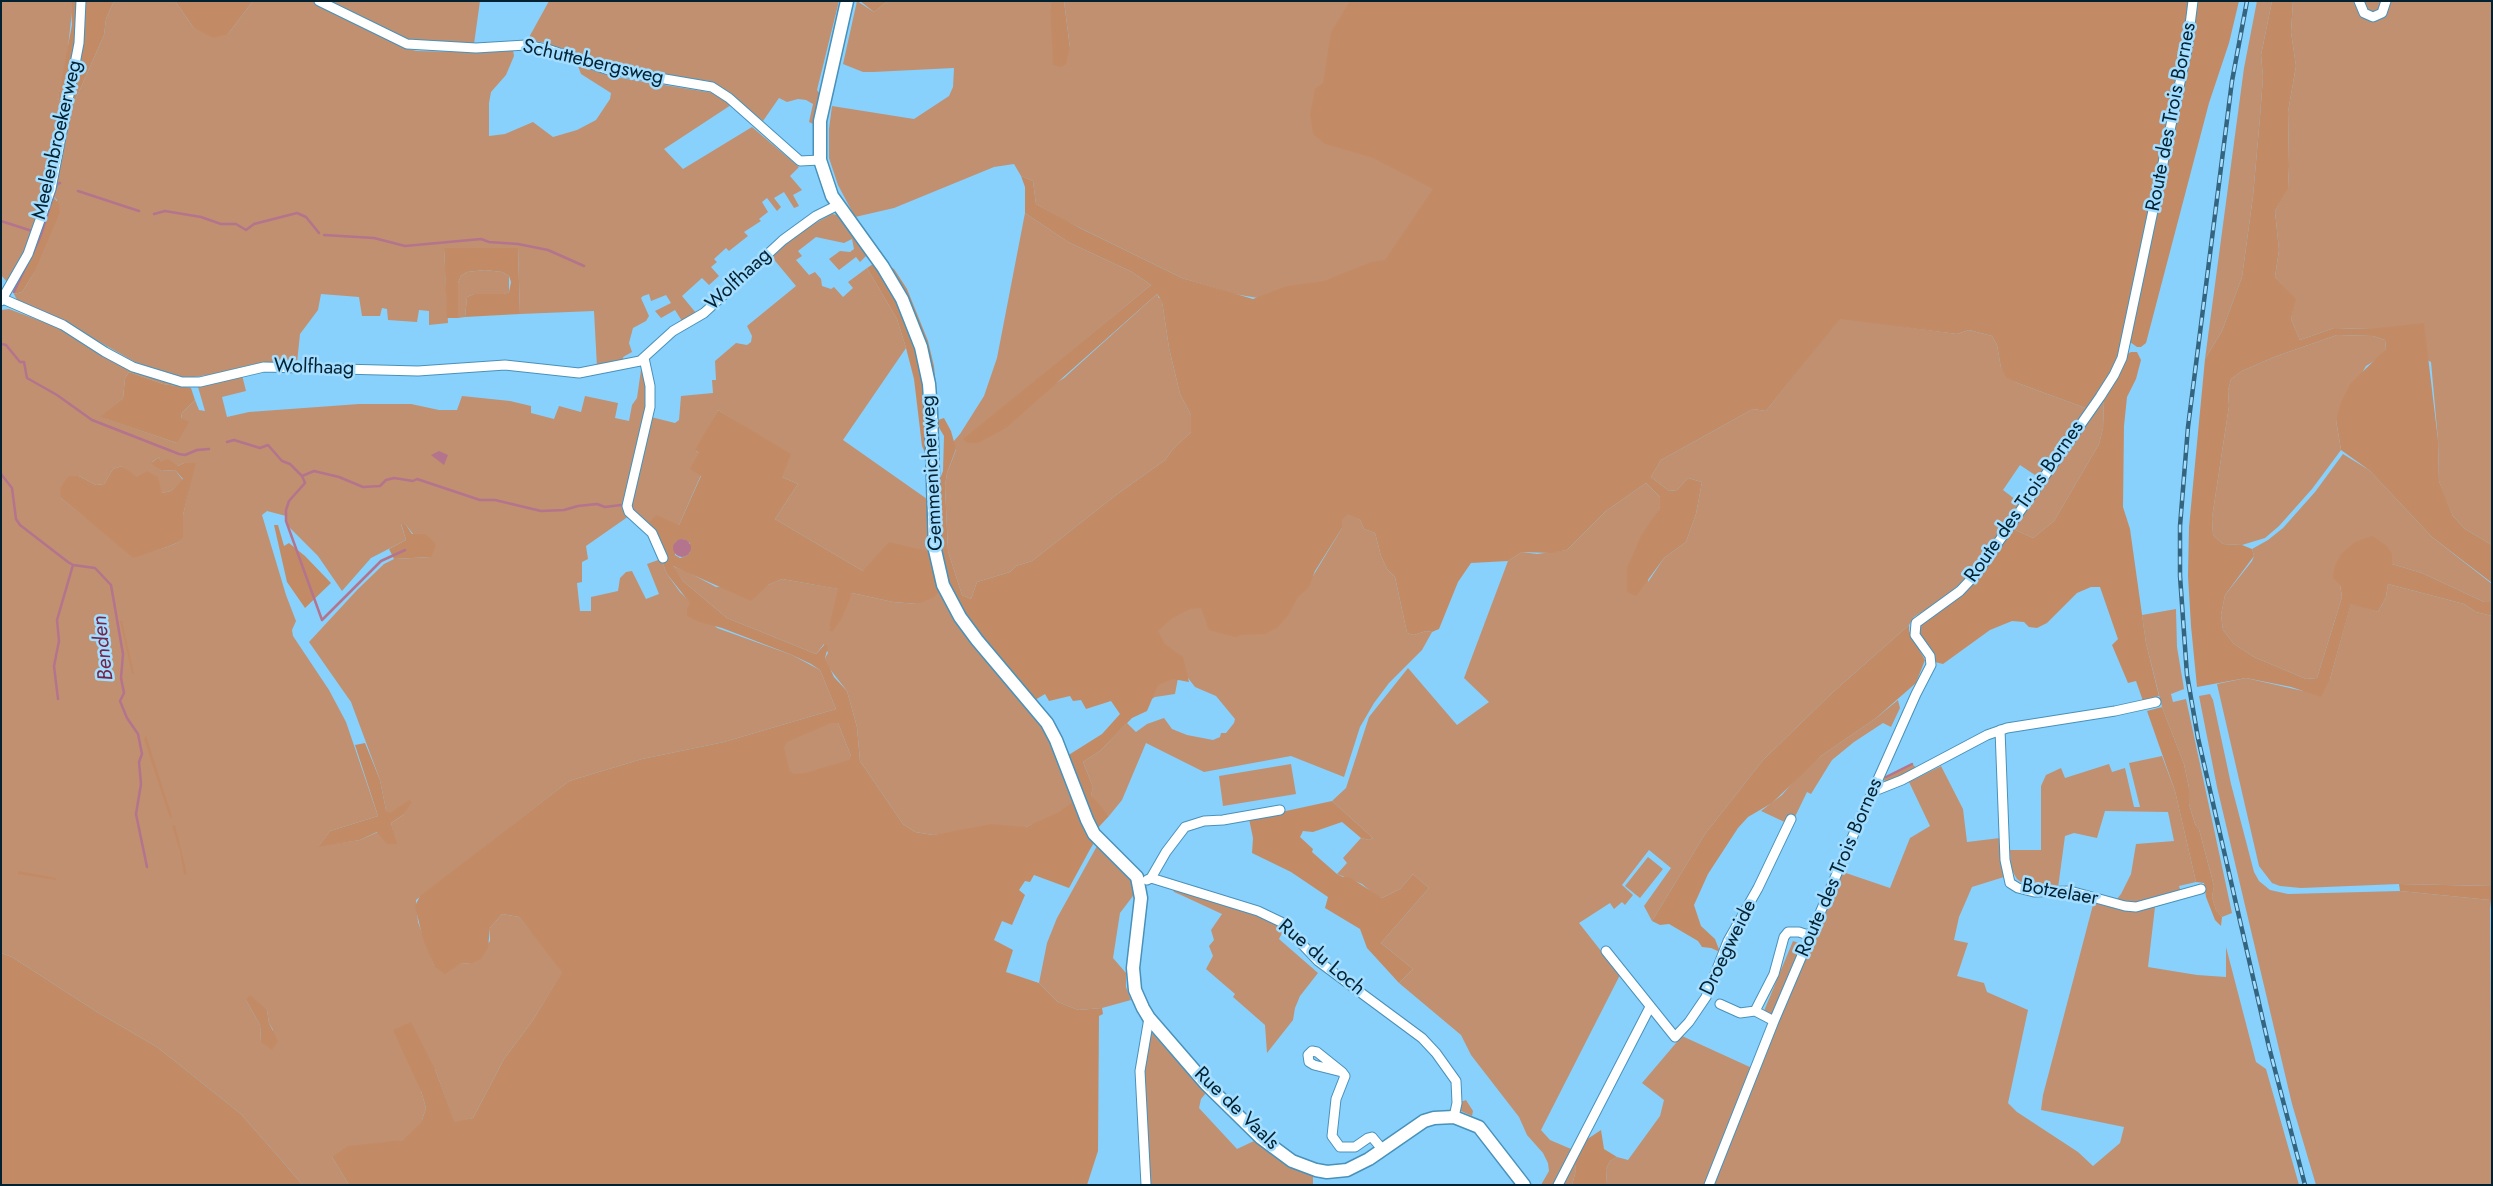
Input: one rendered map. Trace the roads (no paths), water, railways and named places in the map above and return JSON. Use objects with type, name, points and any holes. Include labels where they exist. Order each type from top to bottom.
[{"type":"main road","points":[[838,205],[825,180],[820,160],[820,120],[847,1]]},
{"type":"main road","name":"Gemmenicherweg","points":[[838,205],[883,267],[902,299],[921,347],[929,384],[935,550],[943,586],[960,617],[977,640],[1047,724],[1059,747],[1090,827],[1102,844],[1145,880]]},
{"type":"main road","name":"Rue de Vaals","points":[[1145,880],[1134,953],[1134,980],[1138,998],[1149,1018],[1207,1085],[1239,1118],[1292,1161],[1316,1170],[1337,1171],[1359,1165],[1424,1121],[1440,1117],[1454,1117],[1480,1127],[1524,1185]]},
{"type":"street","name":"Meelenbroekerweg","points":[[2,300],[28,254],[51,189],[79,43],[81,1]]},
{"type":"street","name":"Schuttebergsweg","points":[[319,1],[407,44],[476,48],[526,45],[550,50],[606,69],[712,87],[729,98],[800,160],[807,162],[820,160]]},
{"type":"street","name":"Route des Trois Bornes","points":[[1709,1185],[1774,1021],[1872,792],[1916,694],[1931,666],[1930,656],[1915,635],[1916,623],[1960,591],[1976,574],[2100,396],[2114,375],[2122,358],[2186,55],[2192,1]]},
{"type":"street","points":[[2359,1],[2364,14],[2373,17],[2382,13],[2386,1]]},
{"type":"street","name":"Wolfhaag","points":[[2,300],[63,325],[105,352],[133,367],[166,379],[188,383],[264,367],[418,371],[505,366],[579,373],[622,366],[644,358],[672,331],[704,313],[775,246],[816,216],[838,205]]},
{"type":"street","points":[[644,358],[650,386],[650,407],[627,506],[629,512],[649,530],[663,558]]},
{"type":"street","points":[[1872,792],[1902,780],[1977,740],[2000,730],[2115,711],[2156,702]]},
{"type":"street","name":"Botzelaer","points":[[2000,730],[2005,860],[2010,883],[2018,888],[2034,892],[2070,891],[2125,906],[2136,907],[2201,889]]},
{"type":"street","points":[[1145,880],[1185,827],[1204,821],[1223,820],[1280,810]]},
{"type":"street","name":"Droegweide","points":[[1606,951],[1675,1037],[1700,1009],[1728,941],[1758,888],[1791,819]]},
{"type":"street","name":"Rue du Loch","points":[[1145,880],[1258,911],[1281,922],[1318,961],[1422,1038],[1436,1053],[1456,1081],[1457,1103],[1454,1117]]},
{"type":"street","points":[[1755,1011],[1774,974],[1784,937],[1788,932],[1799,932],[1811,936]]},
{"type":"street","points":[[1720,1004],[1740,1013],[1755,1011],[1774,1021]]},
{"type":"street","points":[[1558,1185],[1650,1007]]},
{"type":"street","points":[[1146,1185],[1140,1071],[1149,1018]]},
{"type":"street","points":[[1342,1072],[1345,1079],[1336,1100],[1332,1136],[1340,1147],[1355,1147],[1368,1138],[1372,1138],[1382,1149]]},
{"type":"waterway","points":[[33,253],[41,235],[57,184],[60,183]]},
{"type":"waterway","points":[[78,191],[139,211]]},
{"type":"waterway","points":[[154,214],[165,211],[201,217],[221,224],[236,224],[246,230],[254,224],[297,213],[306,217],[319,233]]},
{"type":"waterway","points":[[1,221],[32,231]]},
{"type":"waterway","points":[[324,235],[374,238],[405,246],[481,239],[489,242],[518,244],[548,250],[584,266]]},
{"type":"waterway","points":[[14,292],[28,262]]},
{"type":"waterway","points":[[1,344],[6,345],[20,362],[24,362],[27,378],[57,395],[92,420],[179,454],[185,455],[197,450],[209,449]]},
{"type":"waterway","points":[[227,442],[234,440],[260,448],[268,445],[282,461],[290,464],[302,476],[314,471],[339,477],[363,487],[380,486],[386,480],[394,478],[413,481],[417,479],[480,500],[495,500],[541,511],[564,510],[597,504],[605,507],[621,505]]},
{"type":"waterway","name":"Benden","points":[[1,474],[12,488],[16,519],[20,525],[73,565],[95,568],[111,585],[123,654],[121,678],[124,693],[120,701],[127,718],[138,734],[142,754],[139,762],[141,784],[136,814],[147,867]]},
{"type":"waterway","points":[[302,476],[305,483],[289,501],[286,510],[286,521],[322,620],[381,561],[405,550]]},
{"type":"waterway","points":[[58,699],[54,666],[59,641],[57,620],[73,565]]},
{"type":"waterway","points":[[1886,777],[1912,764]]},
{"type":"railway","points":[[2247,1],[2232,81],[2188,427],[2180,526],[2180,576],[2187,675],[2198,738],[2269,1047],[2305,1185]]}]
